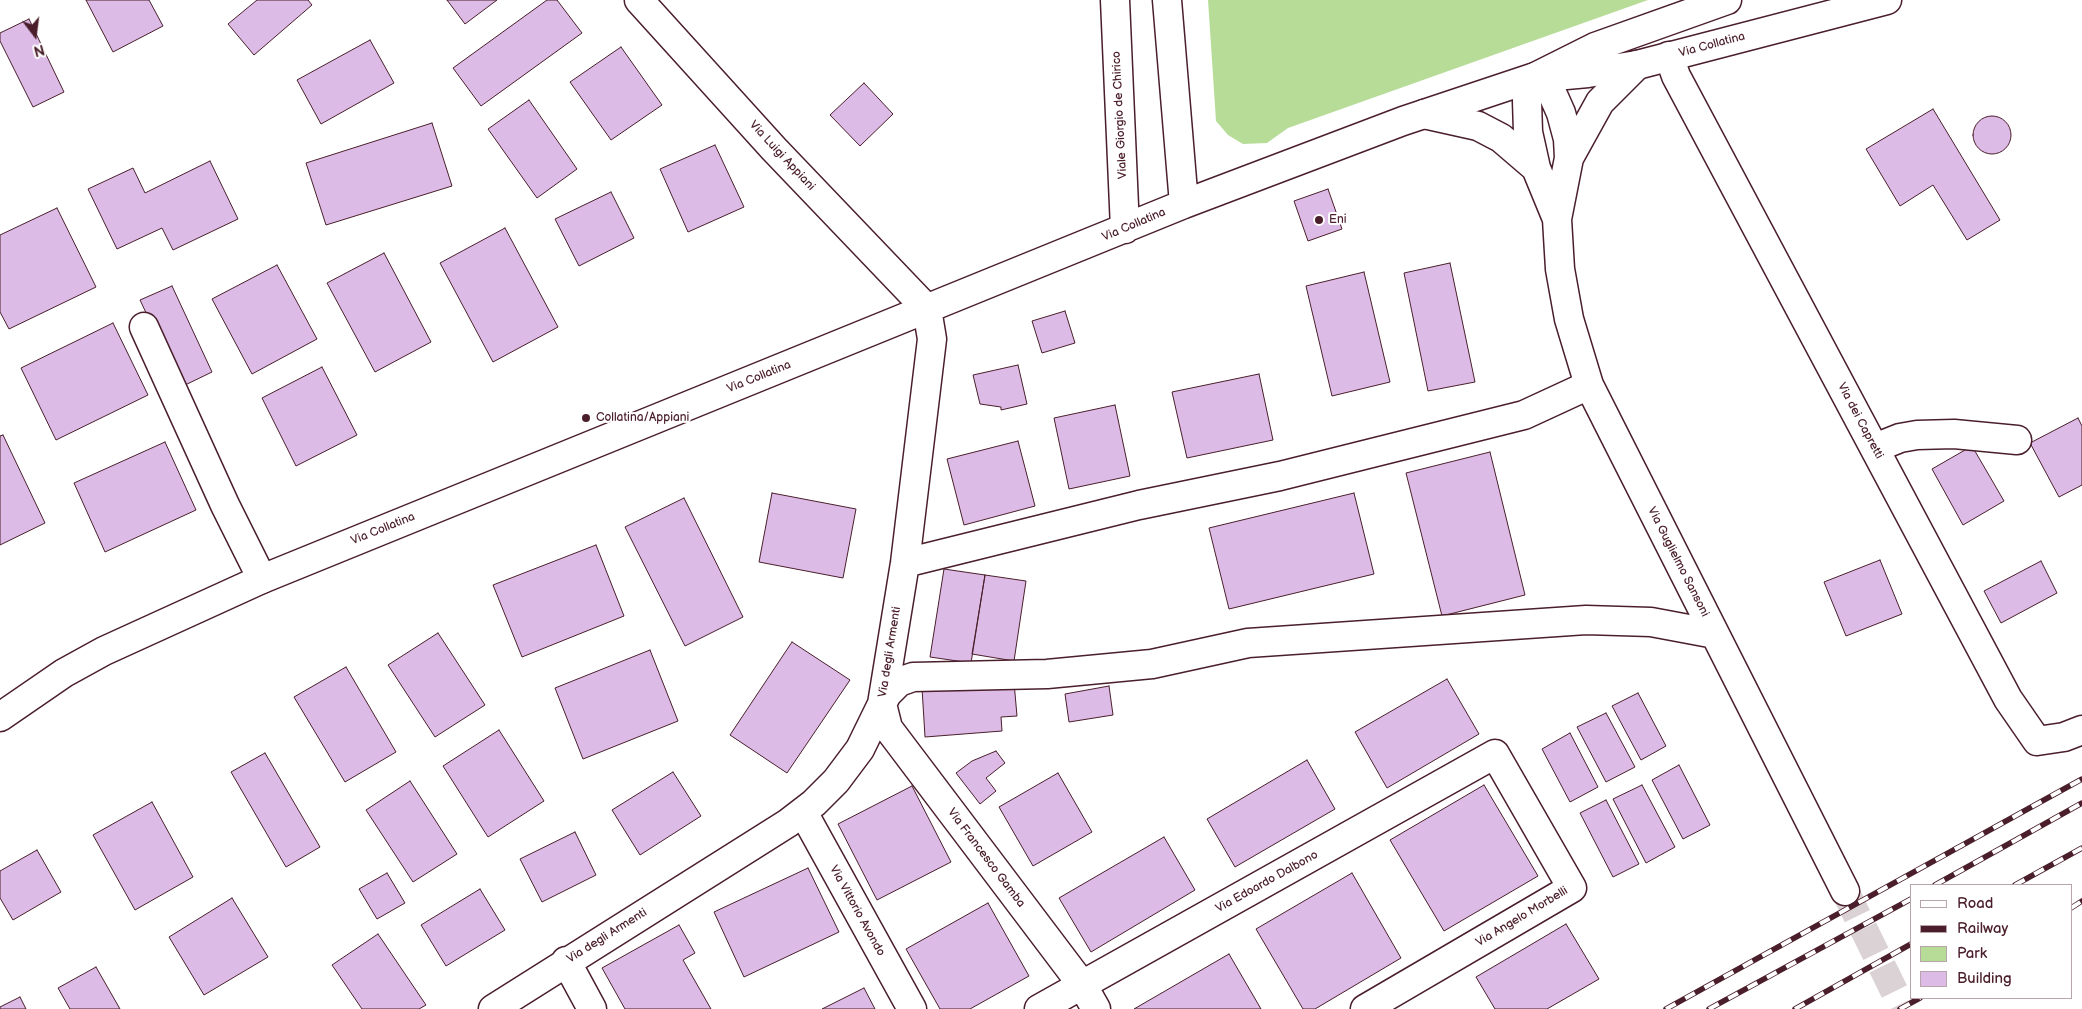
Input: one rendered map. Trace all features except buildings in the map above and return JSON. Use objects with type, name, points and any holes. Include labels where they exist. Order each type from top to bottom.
[{"type":"street","name":"Via Luigi Appiani","points":[[639,0],[774,149],[927,309]]},
{"type":"street","name":"Viale Giorgio de Chirico","points":[[1115,0],[1125,229]]},
{"type":"street","points":[[1167,0],[1184,204]]},
{"type":"street","name":"Via Collatina","points":[[0,717],[64,673],[104,651],[262,579],[1184,204],[1424,114],[1535,77],[1595,47],[1727,0]]},
{"type":"street","name":"Via Collatina","points":[[1535,77],[1588,73],[1637,65],[1887,0]]},
{"type":"street","name":"Via dei Capretti","points":[[1670,56],[1676,76],[2008,699],[2037,740],[2064,737],[2082,730]]},
{"type":"street","points":[[1557,219],[1570,158],[1600,102],[1637,65]]},
{"type":"street","points":[[1557,219],[1536,168],[1526,110],[1528,91],[1535,77],[1553,95],[1561,113],[1570,158]]},
{"type":"street","points":[[1424,114],[1458,120],[1484,129],[1501,138],[1536,168]]},
{"type":"street","name":"Via Guglielmo Sansoni","points":[[1557,219],[1564,302],[1589,385],[1845,891]]},
{"type":"street","name":"Via degli Armenti","points":[[493,1009],[566,961],[775,832],[803,812],[825,792],[854,759],[882,704],[905,563],[932,339],[927,309]]},
{"type":"street","points":[[144,327],[213,478],[262,579]]},
{"type":"street","points":[[905,563],[1139,505],[1280,476],[1524,415],[1589,385]]},
{"type":"street","points":[[1875,448],[1900,438],[1917,434],[1954,434],[2017,440]]},
{"type":"street","points":[[882,704],[894,685],[908,678],[1047,674],[1152,664],[1248,643],[1586,620],[1651,622],[1715,634]]},
{"type":"street","name":"Via Francesco Gamba","points":[[882,704],[888,728],[1083,986],[1096,1009]]},
{"type":"street","name":"Via Edoardo Dalbono","points":[[1039,1009],[1495,754]]},
{"type":"street","name":"Via Angelo Morbelli","points":[[1365,1009],[1572,888],[1495,754]]},
{"type":"street","name":"Via Vittorio Avondo","points":[[803,812],[912,1009]]},
{"type":"street","points":[[566,961],[592,1009]]},
{"type":"green space","points":[[1208,0],[1648,0],[1288,128],[1267,143],[1243,144],[1228,135],[1216,121]]},
{"type":"tunnel","points":[[1845,891],[1903,1009]]},
{"type":"railway","points":[[1666,1009],[2082,779]]},
{"type":"railway","points":[[1937,884],[2082,803]]},
{"type":"railway","points":[[2017,884],[2082,848]]},
{"type":"railway","points":[[1709,1009],[1910,900]]},
{"type":"railway","points":[[2072,907],[2082,901]]},
{"type":"railway","points":[[1795,1009],[1910,945]]},
{"type":"railway","points":[[1900,1009],[1918,999]]},
{"type":"place","name":"Eni","points":[[1319,220]]},
{"type":"place","name":"Collatina/Appiani","points":[[586,418]]}]
